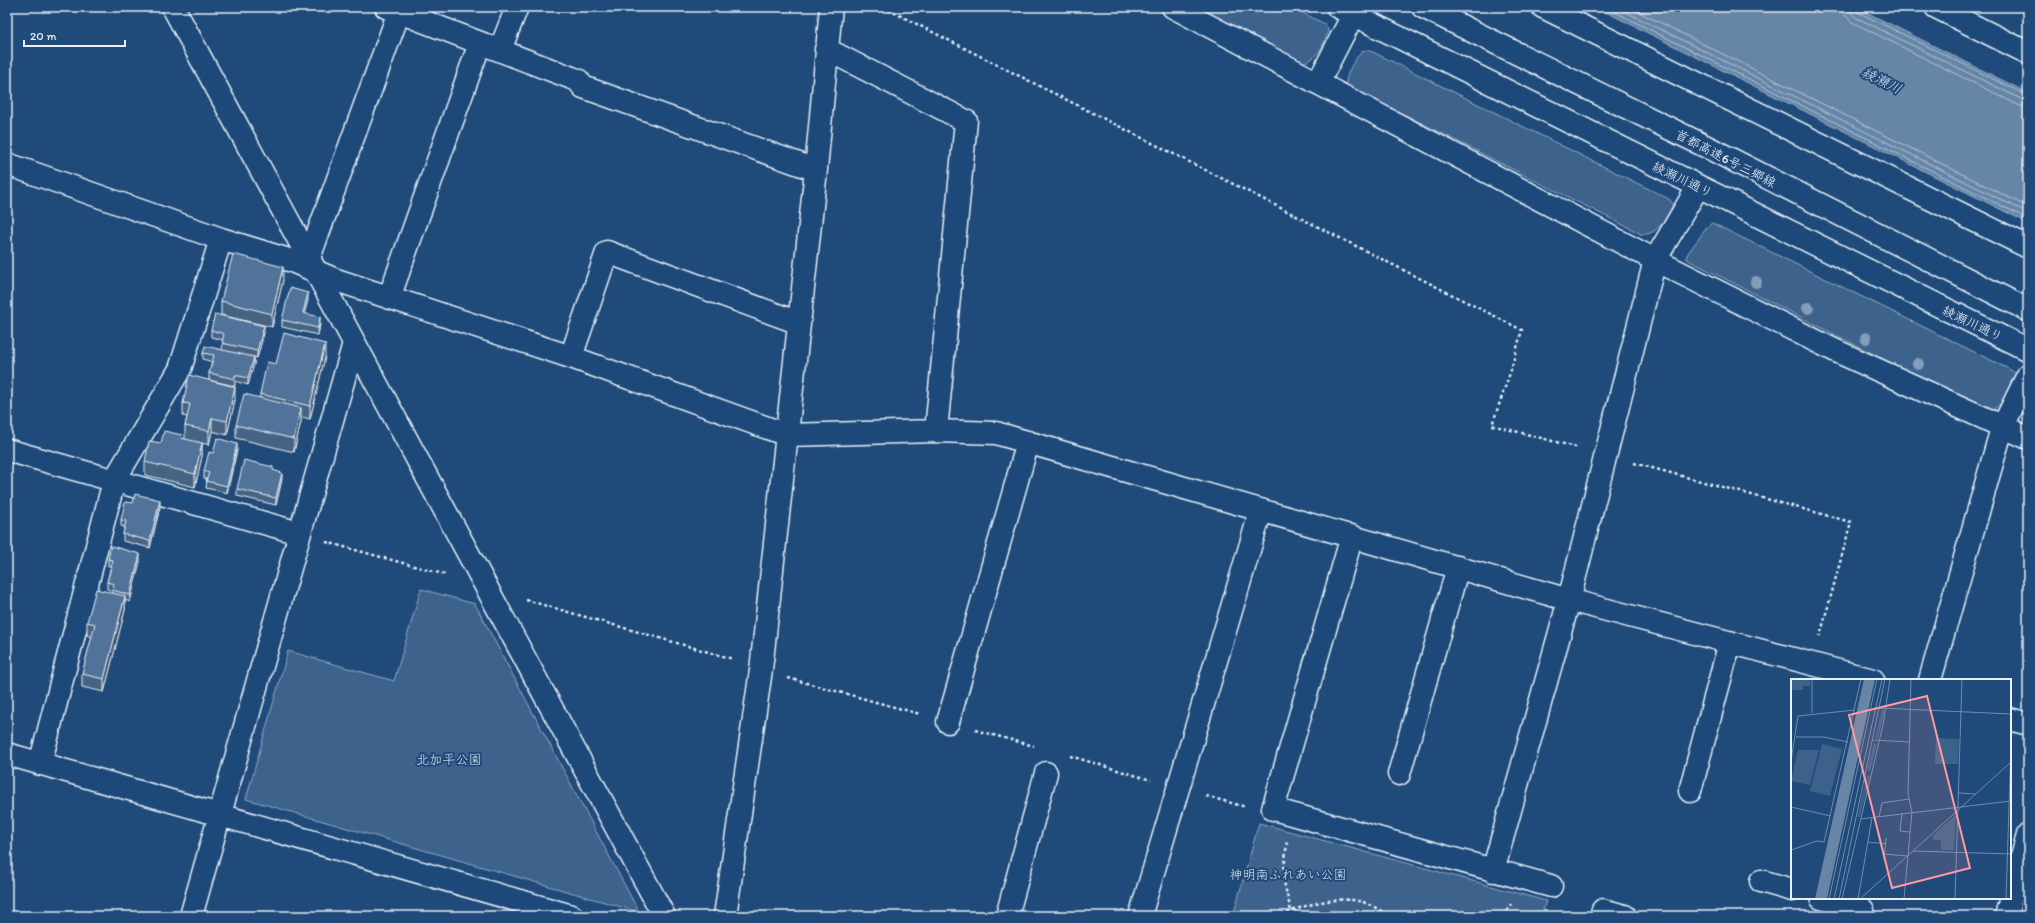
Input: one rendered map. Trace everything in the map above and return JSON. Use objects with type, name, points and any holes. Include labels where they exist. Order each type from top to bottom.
[{"type":"main road","points":[[173,7],[664,916]]},
{"type":"main road","points":[[500,50],[517,7]]},
{"type":"main road","points":[[725,916],[762,670],[816,170],[831,7]]},
{"type":"main road","points":[[1173,7],[1656,260],[1834,350],[2002,428],[2028,438]]},
{"type":"main road","name":"首都高速6号三郷線","points":[[1423,7],[1702,145],[2028,310]]},
{"type":"main road","points":[[1543,7],[2028,247]]},
{"type":"main road","points":[[1936,7],[2028,53]]},
{"type":"main road","points":[[312,265],[392,9],[578,80],[583,87],[816,170]]},
{"type":"main road","points":[[1318,83],[1346,11]]},
{"type":"main road","name":"綾瀬川通り","points":[[1346,11],[2028,350]]},
{"type":"main road","points":[[389,298],[480,43]]},
{"type":"main road","points":[[826,49],[966,121],[936,431]]},
{"type":"main road","points":[[7,164],[221,239],[292,261],[312,265],[336,280],[571,357],[787,435],[936,431],[996,433],[1569,600],[1869,679]]},
{"type":"main road","points":[[1493,871],[1569,600],[1656,260],[1698,187]]},
{"type":"main road","points":[[40,764],[114,481],[180,369],[221,239]]},
{"type":"main road","points":[[571,357],[607,252],[799,323]]},
{"type":"main road","points":[[191,916],[354,342]]},
{"type":"main road","points":[[1930,679],[2002,428],[2028,375]]},
{"type":"main road","points":[[948,722],[1028,442]]},
{"type":"main road","points":[[7,450],[299,533]]},
{"type":"main road","points":[[1140,916],[1261,510]]},
{"type":"main road","points":[[1352,536],[1273,809],[1550,886]]},
{"type":"main road","points":[[1399,774],[1458,567]]},
{"type":"main road","points":[[1690,791],[1730,642]]},
{"type":"main road","points":[[2011,719],[2028,724]]},
{"type":"main road","points":[[7,754],[572,916]]},
{"type":"main road","points":[[1007,916],[1046,773]]},
{"type":"main road","points":[[2011,898],[2028,835]]},
{"type":"main road","points":[[1761,881],[1791,890]]},
{"type":"main road","points":[[1825,899],[1864,908]]},
{"type":"main road","points":[[2006,916],[2011,899]]},
{"type":"main road","points":[[1601,916],[1603,910],[1625,916]]},
{"type":"path","points":[[883,7],[1522,330],[1510,373],[1492,425],[1851,522],[1813,664]]},
{"type":"path","points":[[1291,814],[1283,878],[1291,911]]},
{"type":"path","points":[[1282,916],[1300,906],[1332,901],[1359,901],[1390,916]]},
{"type":"green space","points":[[1197,7],[1291,7],[1325,24],[1328,29],[1326,39],[1320,50],[1312,59],[1303,62]]},
{"type":"green space","points":[[1364,50],[1373,52],[1669,199],[1673,204],[1668,215],[1661,225],[1652,232],[1641,234],[1350,87],[1346,83],[1348,74],[1355,61]]},
{"type":"green space","points":[[1712,223],[2011,370],[2016,374],[2009,391],[1996,408],[1986,411],[1690,261],[1686,258],[1688,253],[1708,226]]},
{"type":"green space","name":"北加平公園","points":[[421,589],[475,604],[639,912],[246,799],[288,651],[394,681]]},
{"type":"green space","name":"神明南ふれあい公園","points":[[1259,823],[1546,901],[1541,916],[1233,916]]},
{"type":"water","name":"綾瀬川","points":[[1596,7],[1856,7],[2028,93],[2028,223]]},
{"type":"building","points":[[233,254],[283,267],[272,314],[221,301]]},
{"type":"building","points":[[290,288],[308,293],[303,313],[320,317],[318,328],[282,320]]},
{"type":"building","points":[[215,314],[264,326],[257,351],[222,343],[224,334],[211,330]]},
{"type":"building","points":[[284,333],[325,344],[310,406],[260,394],[267,362],[276,364]]},
{"type":"building","points":[[205,346],[254,357],[248,378],[235,375],[235,379],[209,373],[214,355],[203,353]]},
{"type":"building","points":[[189,375],[235,387],[227,421],[212,418],[209,431],[185,426],[190,404],[183,403]]},
{"type":"building","points":[[244,394],[301,408],[294,439],[236,425]]},
{"type":"building","points":[[164,431],[182,435],[181,438],[202,443],[195,474],[145,462],[149,441],[161,443]]},
{"type":"building","points":[[217,438],[237,444],[227,486],[206,481],[209,473],[204,471],[209,452],[213,453]]},
{"type":"building","points":[[244,460],[273,467],[273,470],[282,473],[276,498],[237,489]]},
{"type":"building","points":[[135,494],[160,500],[150,541],[123,534],[126,521],[121,520],[125,502],[133,503]]},
{"type":"building","points":[[111,546],[140,554],[130,595],[112,590],[114,584],[107,582],[113,560],[108,559]]},
{"type":"building","points":[[96,589],[125,596],[104,679],[82,674],[95,624],[87,622]]}]
